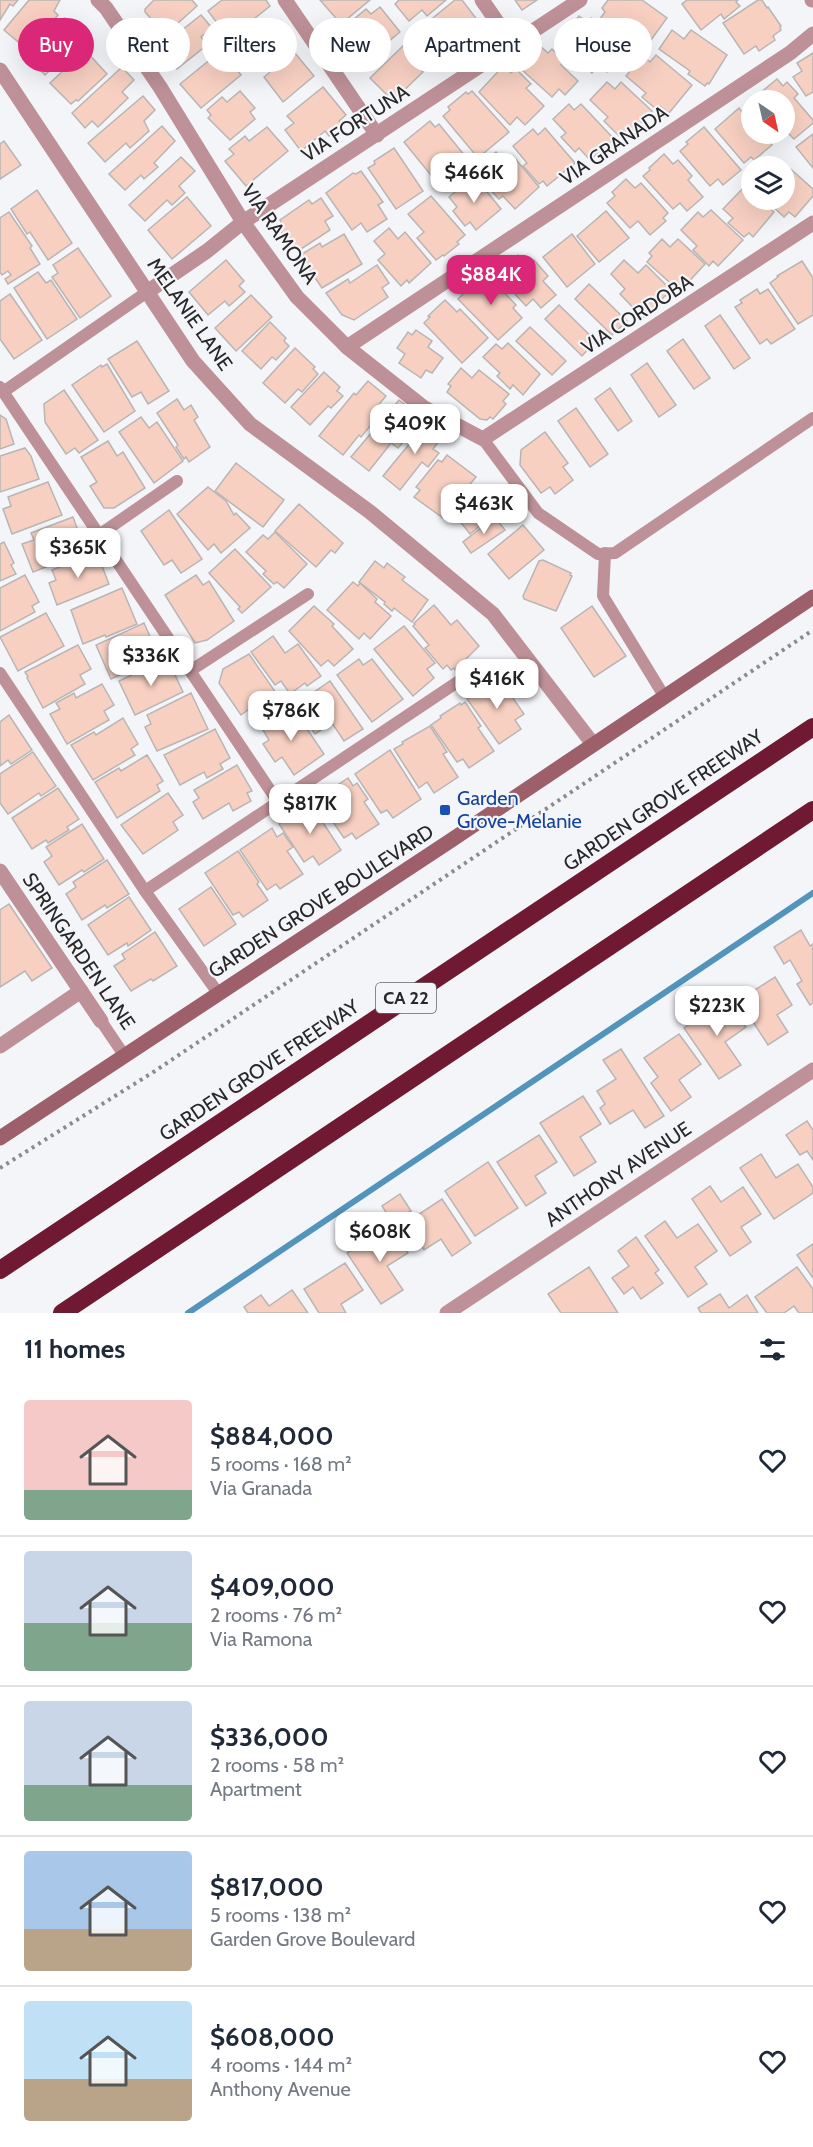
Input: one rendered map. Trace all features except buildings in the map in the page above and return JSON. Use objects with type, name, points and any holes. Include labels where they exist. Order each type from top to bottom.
[{"type":"highway","name":"GARDEN GROVE FREEWAY","points":[[0,1270],[813,727]]},
{"type":"highway","points":[[62,1313],[813,810]]},
{"type":"main road","name":"GARDEN GROVE BOULEVARD","points":[[0,1138],[813,597]]},
{"type":"street","name":"VIA RAMONA","points":[[98,0],[106,8],[160,87],[243,222],[297,297],[347,347],[423,407],[483,439]]},
{"type":"street","points":[[285,0],[377,135]]},
{"type":"street","points":[[482,0],[494,18]]},
{"type":"street","name":"VIA FORTUNA","points":[[542,26],[580,0]]},
{"type":"street","name":"VIA GRANADA","points":[[347,347],[790,53],[813,34]]},
{"type":"street","name":"MELANIE LANE","points":[[0,70],[193,361],[250,424],[370,512],[493,614],[593,744]]},
{"type":"street","name":"VIA FORTUNA","points":[[147,292],[207,251],[243,222],[472,72]]},
{"type":"street","name":"VIA CORDOBA","points":[[483,439],[813,223]]},
{"type":"street","name":"SPRINGARDEN LANE","points":[[0,871],[101,1021]]},
{"type":"street","points":[[0,1046],[81,991]]},
{"type":"street","name":"ANTHONY AVENUE","points":[[447,1313],[813,1070]]},
{"type":"lane","points":[[147,292],[2,389],[278,802]]},
{"type":"lane","points":[[483,439],[538,513],[598,554],[615,553],[813,418]]},
{"type":"lane","points":[[99,535],[177,481]]},
{"type":"lane","points":[[605,553],[603,596],[664,696]]},
{"type":"lane","points":[[190,671],[308,594]]},
{"type":"lane","points":[[0,673],[145,891],[218,993]]},
{"type":"lane","points":[[145,891],[459,681]]},
{"type":"lane","name":"SPRINGARDEN LANE","points":[[101,1021],[124,1055]]},
{"type":"path","points":[[0,1168],[155,1071],[813,630]]},
{"type":"waterway","points":[[188,1313],[813,893]]},
{"type":"place","name":"Garden Grove-Melanie","points":[[445,810]]}]
